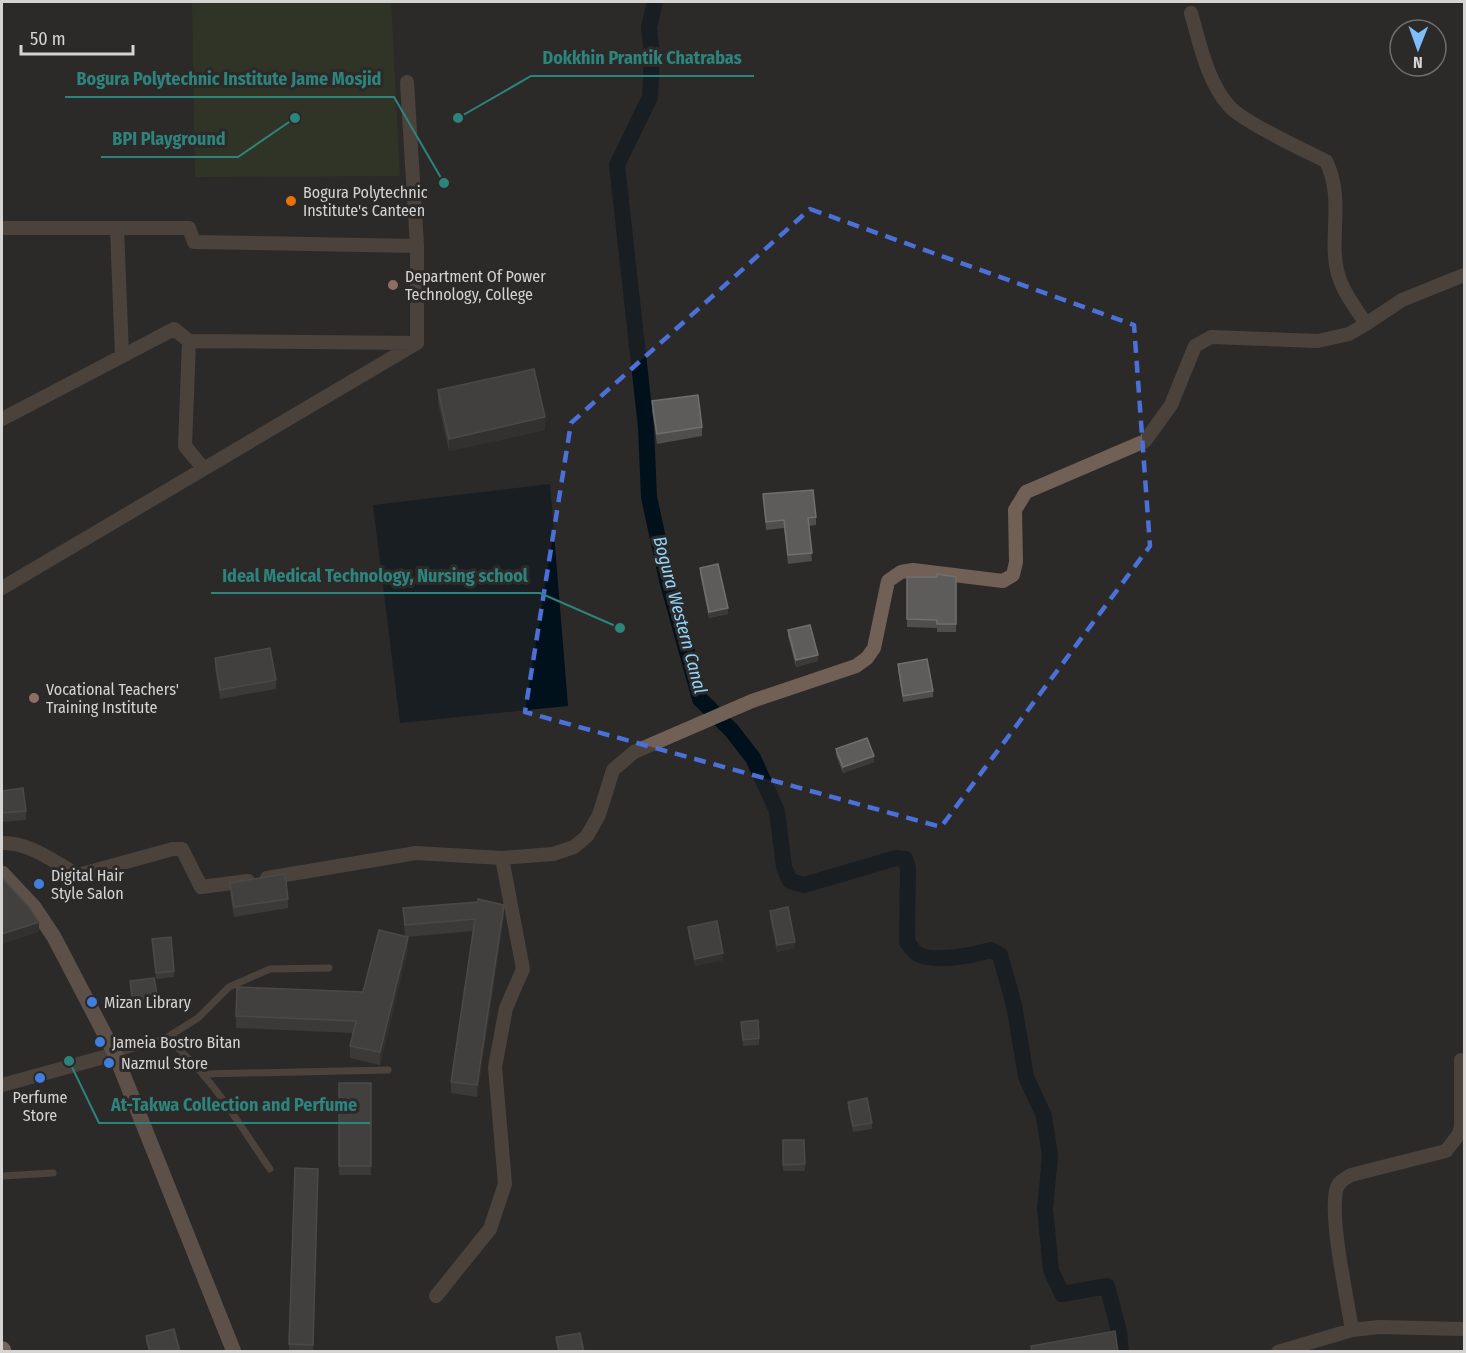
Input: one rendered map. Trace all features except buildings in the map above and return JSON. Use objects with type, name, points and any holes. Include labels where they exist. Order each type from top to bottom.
[{"type":"street","points":[[1191,13],[1203,56],[1218,90],[1230,108],[1326,161],[1334,177],[1336,266],[1340,280],[1366,324]]},
{"type":"street","points":[[407,82],[417,246],[417,343]]},
{"type":"street","points":[[2,228],[189,228],[194,242],[417,246]]},
{"type":"street","points":[[117,228],[122,356]]},
{"type":"street","points":[[2,843],[16,842],[78,875],[173,849],[182,849],[201,886],[209,887],[416,853],[502,858],[553,854],[574,847],[587,836],[599,815],[612,770],[634,752],[752,701],[855,666],[867,658],[874,648],[888,581],[901,572],[913,570],[1003,581],[1013,575],[1016,562],[1016,510],[1026,492],[1145,441],[1171,405],[1195,346],[1212,337],[1318,340],[1349,334],[1402,300],[1464,275]]},
{"type":"street","points":[[2,419],[174,329],[189,341],[417,343]]},
{"type":"street","points":[[189,341],[185,446],[203,468]]},
{"type":"street","points":[[2,588],[417,343]]},
{"type":"street","points":[[436,1296],[490,1229],[505,1184],[495,1067],[506,1008],[523,969],[502,858]]},
{"type":"street","points":[[2,873],[34,907],[54,937],[115,1054],[234,1352]]},
{"type":"street","points":[[2,1085],[115,1054]]},
{"type":"street","points":[[1352,1330],[1336,1220],[1336,1191],[1341,1181],[1351,1175],[1446,1151],[1463,1126],[1461,1060]]},
{"type":"street","points":[[1278,1352],[1352,1330],[1379,1327],[1464,1329]]},
{"type":"lane","points":[[115,1054],[166,1038],[198,1018],[229,987],[270,969],[329,968]]},
{"type":"lane","points":[[166,1038],[186,1054],[204,1074],[270,1169]]},
{"type":"lane","points":[[204,1074],[388,1070]]},
{"type":"lane","points":[[2,1176],[53,1173]]},
{"type":"highlighted area","points":[[810,209],[1134,325],[1150,546],[941,827],[525,712],[571,423]]},
{"type":"green space","points":[[192,2],[391,2],[400,176],[195,177]]},
{"type":"water","points":[[550,484],[568,706],[400,723],[373,505]]},
{"type":"waterway","name":"Bogura Western Canal","points":[[655,2],[649,27],[652,55],[650,97],[617,165],[646,427],[649,497],[667,580],[700,699],[732,731],[753,758],[777,811],[784,867],[790,881],[804,885],[896,858],[905,859],[908,868],[907,942],[916,953],[932,958],[942,958],[991,950],[1000,955],[1014,1005],[1026,1077],[1044,1116],[1050,1156],[1045,1209],[1051,1270],[1062,1294],[1107,1286],[1119,1331],[1121,1352]]},
{"type":"place","name":"BPI Playground","points":[[295,118]]},
{"type":"place","name":"Dokkhin Prantik Chatrabas","points":[[458,118]]},
{"type":"place","name":"Bogura Polytechnic Institute Jame Mosjid","points":[[444,183]]},
{"type":"place","name":"Bogura Polytechnic Institute's Canteen","points":[[291,201]]},
{"type":"place","name":"Department Of Power Technology, College","points":[[393,285]]},
{"type":"place","name":"Ideal Medical Technology, Nursing school","points":[[620,628]]},
{"type":"place","name":"Vocational Teachers' Training Institute","points":[[34,698]]},
{"type":"place","name":"Digital Hair Style Salon","points":[[39,884]]},
{"type":"place","name":"Mizan Library","points":[[92,1002]]},
{"type":"place","name":"Jameia Bostro Bitan","points":[[100,1042]]},
{"type":"place","name":"At-Takwa Collection and Perfume","points":[[69,1061]]},
{"type":"place","name":"Nazmul Store","points":[[109,1063]]},
{"type":"place","name":"Perfume Store","points":[[40,1078]]}]
